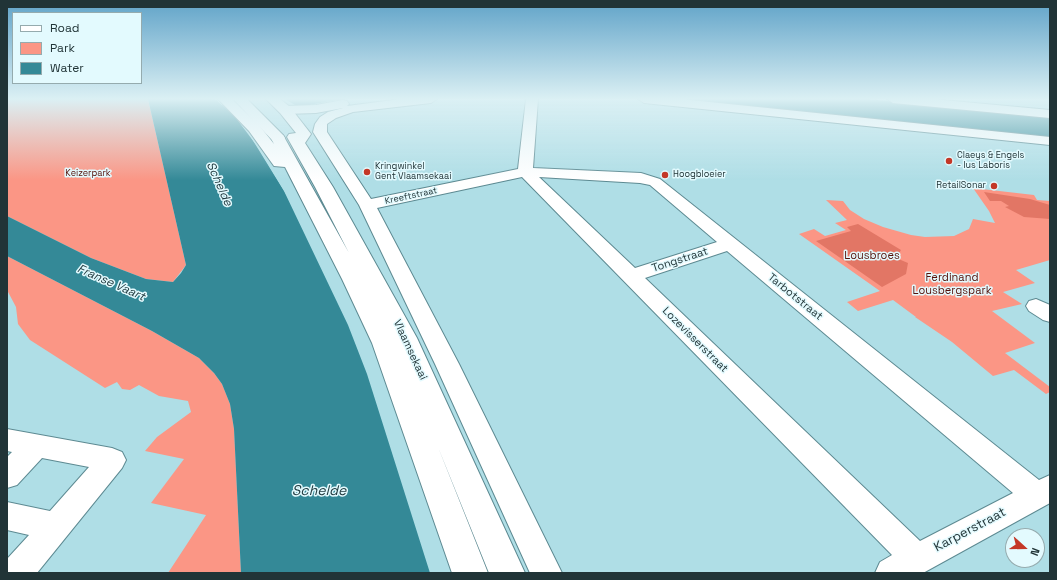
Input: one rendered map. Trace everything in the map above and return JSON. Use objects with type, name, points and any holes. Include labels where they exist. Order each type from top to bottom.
[{"type":"main road","points":[[252,126],[288,173],[300,177]]},
{"type":"main road","points":[[280,126],[295,136]]},
{"type":"main road","points":[[284,126],[295,136]]},
{"type":"main road","points":[[291,126],[295,136]]},
{"type":"main road","name":"Vlaamsekaai","points":[[295,136],[300,177],[384,343],[470,573]]},
{"type":"main road","name":"Vlaamsekaai","points":[[295,136],[405,338],[508,573]]},
{"type":"street","points":[[295,136],[306,126]]},
{"type":"street","points":[[321,126],[320,132],[367,205],[447,364],[546,573]]},
{"type":"street","points":[[525,172],[529,126]]},
{"type":"street","points":[[906,126],[1050,141]]},
{"type":"street","name":"Kreeftstraat","points":[[367,205],[525,172]]},
{"type":"street","name":"Tarbotstraat","points":[[525,172],[641,178],[655,182],[729,244],[1043,491]]},
{"type":"street","name":"Lozevisserstraat","points":[[525,172],[917,559]]},
{"type":"street","name":"Tongstraat","points":[[630,276],[729,244]]},
{"type":"street","points":[[7,440],[112,460],[16,573]]},
{"type":"street","points":[[7,476],[37,445]]},
{"type":"street","name":"Karperstraat","points":[[891,573],[1043,491]]},
{"type":"street","points":[[7,516],[56,526]]},
{"type":"green space","name":"Keizerpark","points":[[7,126],[154,126],[186,265],[173,282],[146,279],[91,258],[7,216]]},
{"type":"green space","name":"Ferdinand Lousbergspark","points":[[973,188],[1034,195],[1037,200],[1050,201],[1050,260],[1016,270],[1035,283],[1003,292],[1022,304],[992,311],[1035,343],[1005,353],[1050,387],[1050,392],[1046,394],[1014,370],[993,376],[952,342],[893,300],[858,311],[847,302],[880,291],[799,234],[814,229],[825,236],[846,230],[835,223],[847,220],[826,200],[843,201],[850,210],[864,219],[883,227],[911,235],[925,237],[954,236],[969,229],[973,219],[995,223],[989,211]]},
{"type":"green space","points":[[984,192],[1030,199],[1050,205],[1050,219],[1024,217],[1005,207],[1009,206],[1001,201],[990,201]]},
{"type":"green space","name":"Lousbroes","points":[[858,224],[901,250],[896,258],[908,263],[906,274],[882,287],[816,241],[851,231],[847,227]]},
{"type":"green space","points":[[7,256],[152,331],[199,358],[214,373],[222,384],[230,404],[234,429],[241,573],[168,573],[206,515],[151,503],[184,459],[145,451],[157,437],[191,412],[188,401],[159,396],[139,385],[130,390],[122,389],[117,382],[105,388],[30,340],[18,324],[16,307],[7,290]]},
{"type":"water","name":"Schelde","points":[[154,126],[243,126],[284,191],[348,325],[367,374],[430,573],[241,573],[234,429],[230,404],[222,384],[214,373],[199,358],[152,331],[7,256],[7,216],[91,258],[146,279],[173,282],[186,265]]},
{"type":"water","points":[[942,126],[1050,126],[1050,137]]},
{"type":"pier","points":[[242,126],[245,126],[251,133],[286,190],[296,210],[257,146]]},
{"type":"pier","points":[[300,219],[350,324],[369,373],[380,408],[364,362],[344,313]]},
{"type":"place","name":"Claeys & Engels - Ius Laboris","points":[[949,161]]},
{"type":"place","name":"Kringwinkel Gent Vlaamsekaai","points":[[367,172]]},
{"type":"place","name":"Hoogbloeier","points":[[665,175]]},
{"type":"place","name":"RetailSonar","points":[[994,186]]},
{"type":"water label","name":"Franse Vaart","points":[[111,283]]}]
